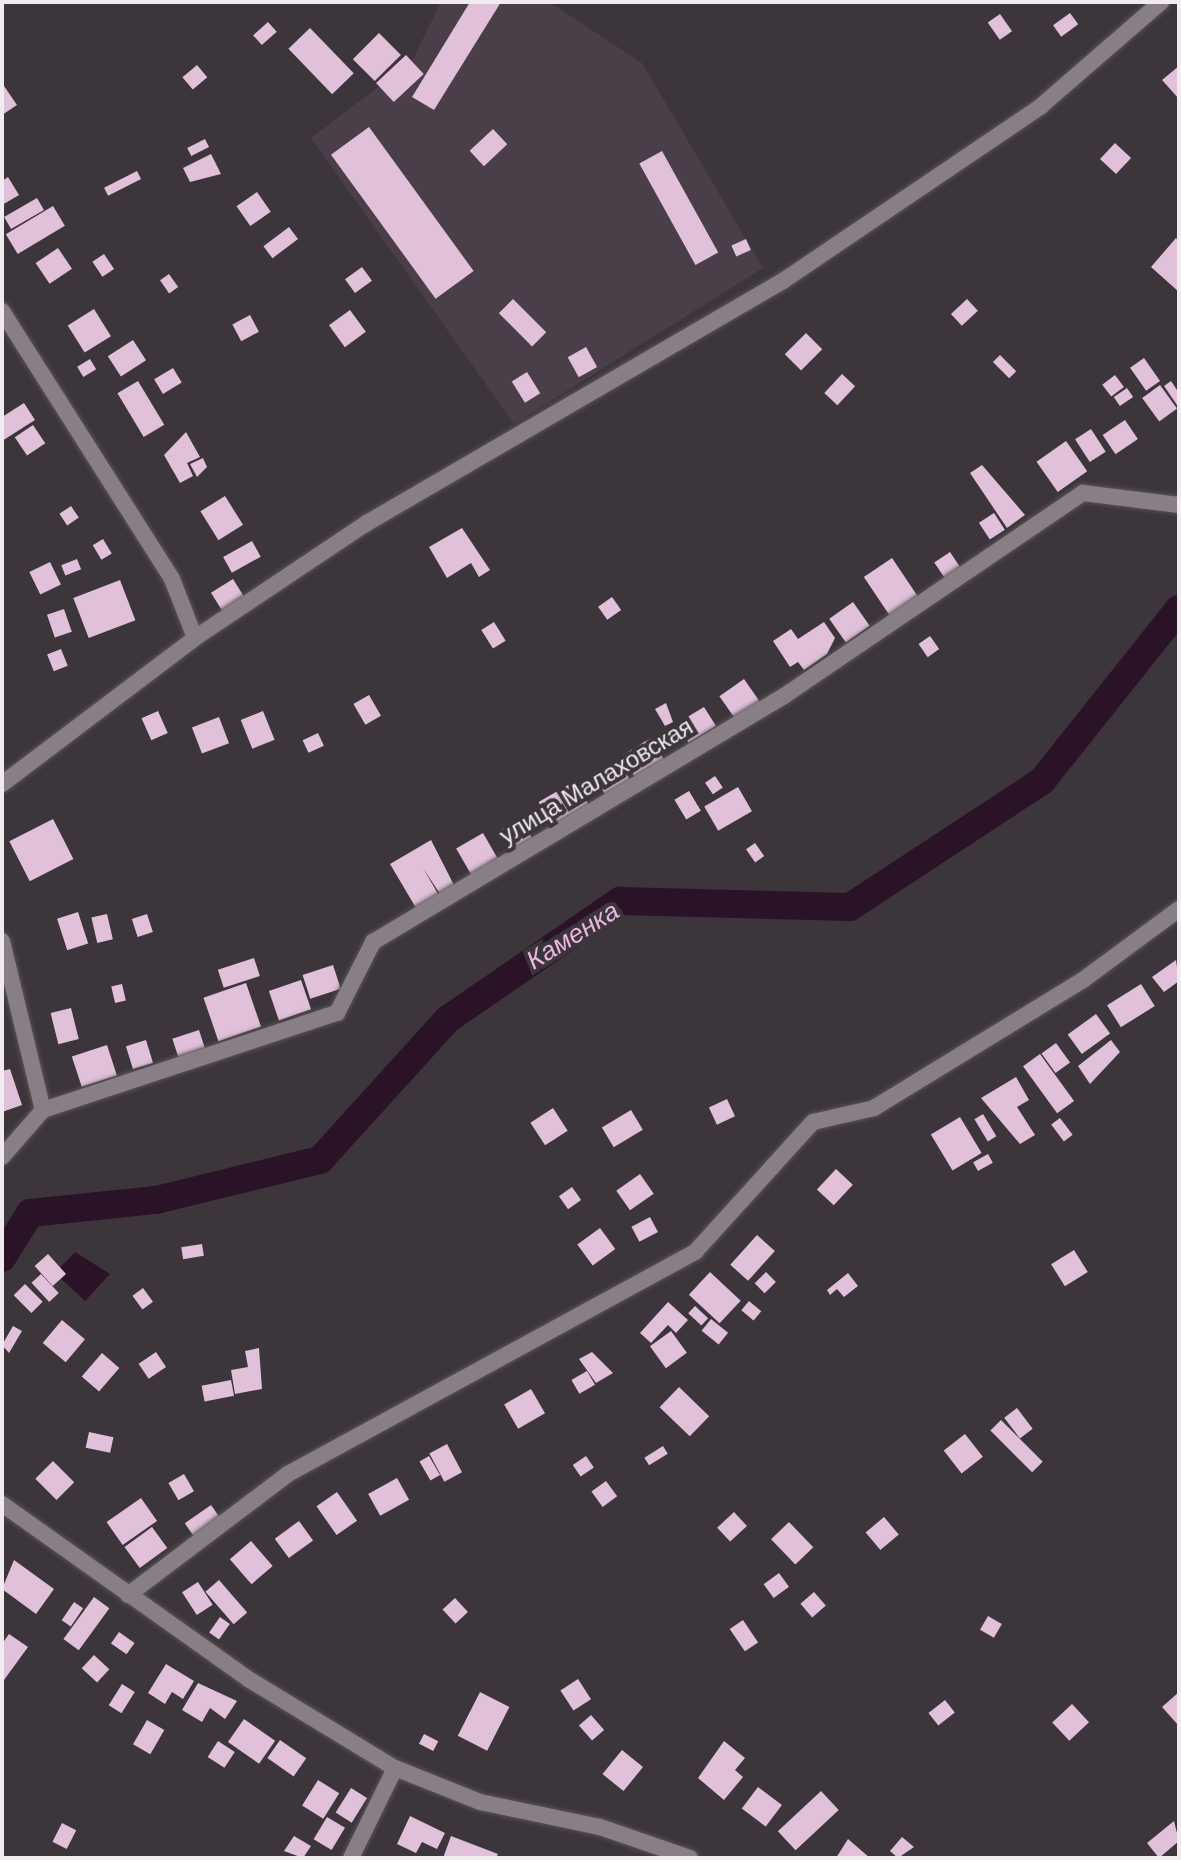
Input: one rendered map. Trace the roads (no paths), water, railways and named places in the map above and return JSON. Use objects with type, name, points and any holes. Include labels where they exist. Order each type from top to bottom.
[{"type":"street","points":[[2,784],[195,638],[393,507],[783,281],[1041,106],[1161,2]]},
{"type":"street","points":[[2,311],[172,579],[195,638]]},
{"type":"street","name":"улица Малаховская","points":[[43,1110],[337,1013],[373,942],[784,696],[1083,493],[1179,505]]},
{"type":"street","points":[[128,1595],[288,1474],[695,1252],[813,1122],[874,1108],[1083,980],[1179,909]]},
{"type":"street","points":[[2,941],[43,1110],[2,1157]]},
{"type":"street","points":[[2,1504],[128,1595],[395,1768],[480,1802],[600,1827],[690,1858]]},
{"type":"street","points":[[351,1858],[395,1768]]},
{"type":"waterway","name":"Каменка","points":[[2,1258],[30,1213],[156,1200],[320,1160],[448,1019],[620,901],[850,907],[1042,781],[1179,609]]}]
